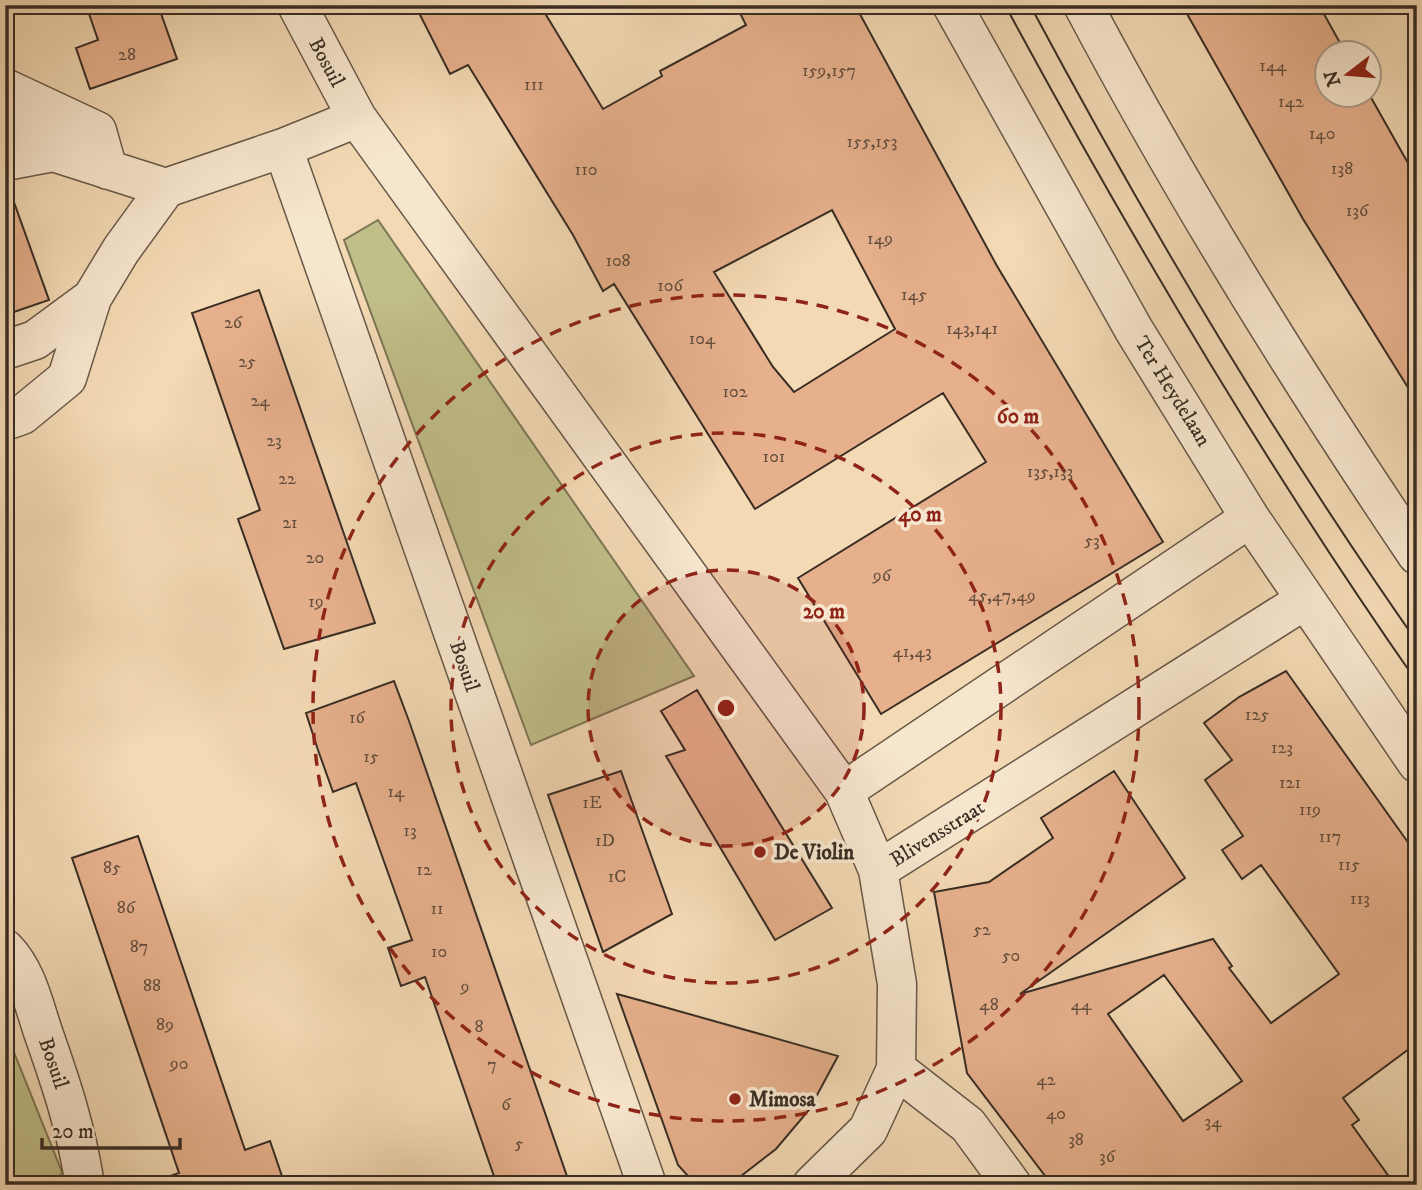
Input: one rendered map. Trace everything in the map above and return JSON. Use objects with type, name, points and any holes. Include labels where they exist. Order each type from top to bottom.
[{"type":"street","name":"Bosuil","points":[[298,5],[357,118],[844,791]]},
{"type":"street","name":"Ter Heydelaan","points":[[952,5],[1135,330],[1305,600],[1417,763]]},
{"type":"street","points":[[1083,5],[1237,275],[1330,424],[1417,555]]},
{"type":"street","points":[[5,88],[97,131],[108,170]]},
{"type":"street","points":[[5,421],[22,415],[67,378],[92,298],[121,250],[166,188],[283,148],[357,118]]},
{"type":"street","points":[[5,123],[25,127],[53,152],[166,188]]},
{"type":"street","name":"Bosuil","points":[[283,148],[647,1185]]},
{"type":"street","points":[[5,161],[53,152]]},
{"type":"street","points":[[5,350],[35,340],[92,298]]},
{"type":"street","points":[[844,791],[1251,517]]},
{"type":"street","name":"Blivensstraat","points":[[844,791],[878,870],[1305,600]]},
{"type":"street","points":[[812,1185],[869,1130],[896,1069],[897,984],[878,870]]},
{"type":"street","name":"Bosuil","points":[[5,949],[20,965],[77,1131],[85,1185]]},
{"type":"street","points":[[896,1069],[968,1125],[1013,1185]]},
{"type":"shaded area","points":[[378,220],[694,676],[531,745],[344,240]]},
{"type":"shaded area","points":[[5,1030],[62,1172],[55,1185],[5,1185]]},
{"type":"building","points":[[86,5],[158,5],[177,59],[90,89],[76,48],[98,40]]},
{"type":"building","points":[[415,5],[540,5],[603,109],[662,76],[660,71],[746,25],[736,5],[855,5],[997,266],[1163,542],[881,714],[798,578],[986,462],[943,393],[755,509],[614,284],[603,291],[573,235],[468,65],[450,74]],"holes":[[[832,210],[895,329],[794,392],[773,367],[714,272]]]},
{"type":"building","points":[[1182,5],[1319,5],[1337,38],[1314,38],[1314,108],[1377,108],[1417,179],[1417,402],[1303,219]]},
{"type":"building","points":[[10,191],[49,300],[5,315],[5,192]]},
{"type":"building","points":[[259,290],[375,623],[284,649],[238,519],[260,510],[192,313]]},
{"type":"building","points":[[1286,671],[1417,855],[1417,1043],[1343,1098],[1359,1120],[1352,1125],[1395,1185],[1052,1185],[967,1073],[934,892],[989,882],[1053,838],[1041,818],[1114,771],[1185,878],[1020,994],[1213,939],[1232,966],[1229,968],[1271,1023],[1339,974],[1261,865],[1242,879],[1222,850],[1243,836],[1205,780],[1232,760],[1204,723],[1239,697]],"holes":[[[1164,975],[1242,1081],[1183,1121],[1108,1014]]]},
{"type":"building","points":[[394,681],[570,1185],[497,1185],[425,977],[401,986],[388,948],[412,940],[356,783],[333,792],[318,750],[306,713]]},
{"type":"building","name":"De Violin","points":[[697,690],[832,908],[775,940],[666,756],[685,750],[661,711]]},
{"type":"building","points":[[621,771],[672,914],[603,952],[548,795]]},
{"type":"building","points":[[138,836],[245,1150],[270,1141],[285,1185],[163,1185],[162,1179],[179,1173],[72,858]]},
{"type":"building","name":"Mimosa","points":[[617,994],[838,1056],[809,1110],[776,1149],[732,1183],[704,1185],[687,1175],[678,1165]]},
{"type":"tram line","points":[[1005,5],[1101,179],[1201,350],[1306,517],[1417,682]]},
{"type":"tram line","points":[[1030,5],[1074,87],[1214,330],[1313,488],[1417,642]]},
{"type":"place","name":"De Violin","points":[[760,852]]},
{"type":"place","name":"Mimosa","points":[[735,1099]]}]
